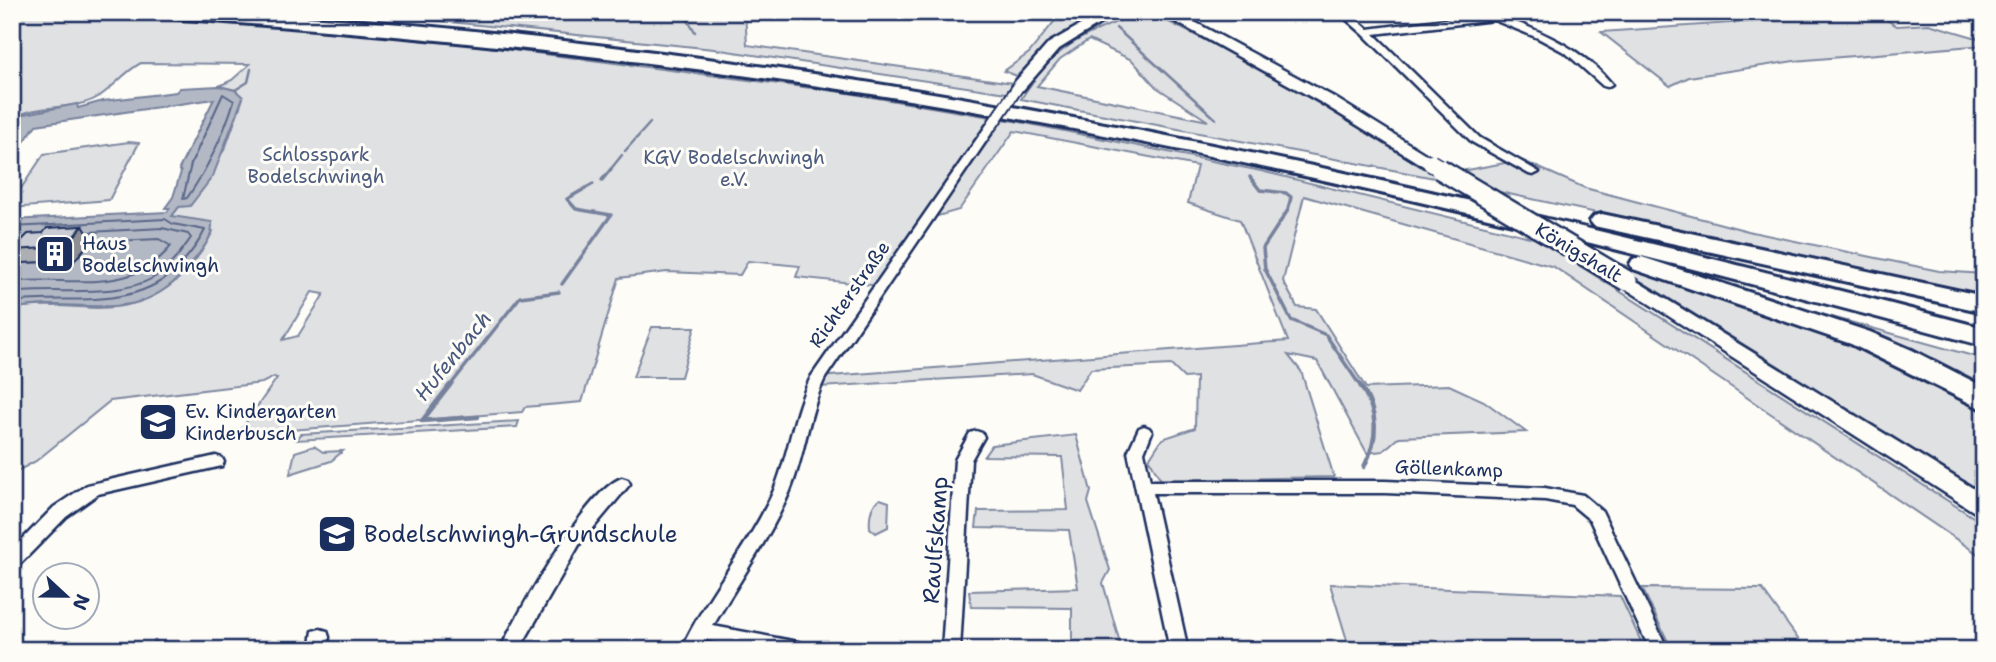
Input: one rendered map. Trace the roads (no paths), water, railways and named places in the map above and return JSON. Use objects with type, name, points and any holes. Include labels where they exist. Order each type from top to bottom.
[{"type":"highway","points":[[155,12],[492,38],[787,75],[935,99],[1387,187],[1610,240],[1984,337]]},
{"type":"highway","points":[[285,12],[575,39],[861,77],[1108,119],[1650,230],[1984,311]]},
{"type":"highway","points":[[1227,155],[1254,165],[1611,253],[1984,352]]},
{"type":"highway","points":[[1508,203],[1984,324]]},
{"type":"highway","points":[[1611,253],[1828,325],[1918,363],[1984,400]]},
{"type":"highway","points":[[1835,273],[1984,304]]},
{"type":"main road","name":"Königshalt","points":[[1165,12],[1326,99],[1740,350],[1984,508]]},
{"type":"street","name":"Richterstraße","points":[[690,650],[769,517],[792,459],[806,400],[825,366],[1018,87],[1054,46],[1113,12]]},
{"type":"street","points":[[1342,12],[1366,32],[1476,140],[1533,172]]},
{"type":"street","points":[[1366,32],[1495,15],[1571,50],[1607,84]]},
{"type":"street","points":[[1144,432],[1136,452],[1179,650]]},
{"type":"street","name":"Raulfskamp","points":[[951,650],[963,460],[976,437]]},
{"type":"street","points":[[12,561],[60,512],[93,489],[216,461]]},
{"type":"street","points":[[509,650],[546,584],[599,504],[622,484]]},
{"type":"street","name":"Göllenkamp","points":[[1144,487],[1385,486],[1545,494],[1577,500],[1596,516],[1659,650]]},
{"type":"street","points":[[700,631],[798,650]]},
{"type":"water","points":[[219,86],[235,90],[243,97],[213,176],[190,206],[179,207],[172,216],[212,222],[207,243],[173,283],[152,297],[131,304],[39,305],[12,309],[12,220],[167,212],[170,208],[165,208],[173,197],[181,172],[179,169],[214,99],[36,125],[12,159],[12,120],[25,114],[77,104],[78,108],[103,101],[176,92],[180,88]]},
{"type":"waterway","name":"Hufenbach","points":[[687,12],[686,17],[695,32]]},
{"type":"waterway","points":[[1116,28],[1216,119]]},
{"type":"waterway","points":[[235,90],[248,82],[251,69]]},
{"type":"waterway","name":"Hufenbach","points":[[625,151],[650,123]]},
{"type":"waterway","name":"Hufenbach","points":[[610,170],[622,155]]},
{"type":"waterway","name":"Hufenbach","points":[[602,180],[611,169]]},
{"type":"waterway","points":[[1250,177],[1260,190],[1286,193],[1291,197],[1288,210],[1263,248],[1265,269],[1291,320],[1326,335],[1361,387]]},
{"type":"waterway","name":"Hufenbach","points":[[562,284],[611,215],[576,209],[567,199],[593,184]]},
{"type":"waterway","name":"Hufenbach","points":[[449,387],[520,297],[559,292]]},
{"type":"waterway","name":"Hufenbach","points":[[450,385],[422,421],[478,417]]},
{"type":"waterway","points":[[1360,385],[1371,406],[1375,426],[1372,446],[1364,467]]},
{"type":"waterway","points":[[155,641],[158,650]]},
{"type":"place","name":"Haus Bodelschwingh","points":[[55,254]]},
{"type":"place","name":"Ev. Kindergarten Kinderbusch","points":[[158,422]]},
{"type":"place","name":"Bodelschwingh-Grundschule","points":[[337,534]]},
{"type":"park label","name":"Schlosspark Bodelschwingh","points":[[316,165]]},
{"type":"park label","name":"KGV Bodelschwingh e.V.","points":[[734,168]]}]
